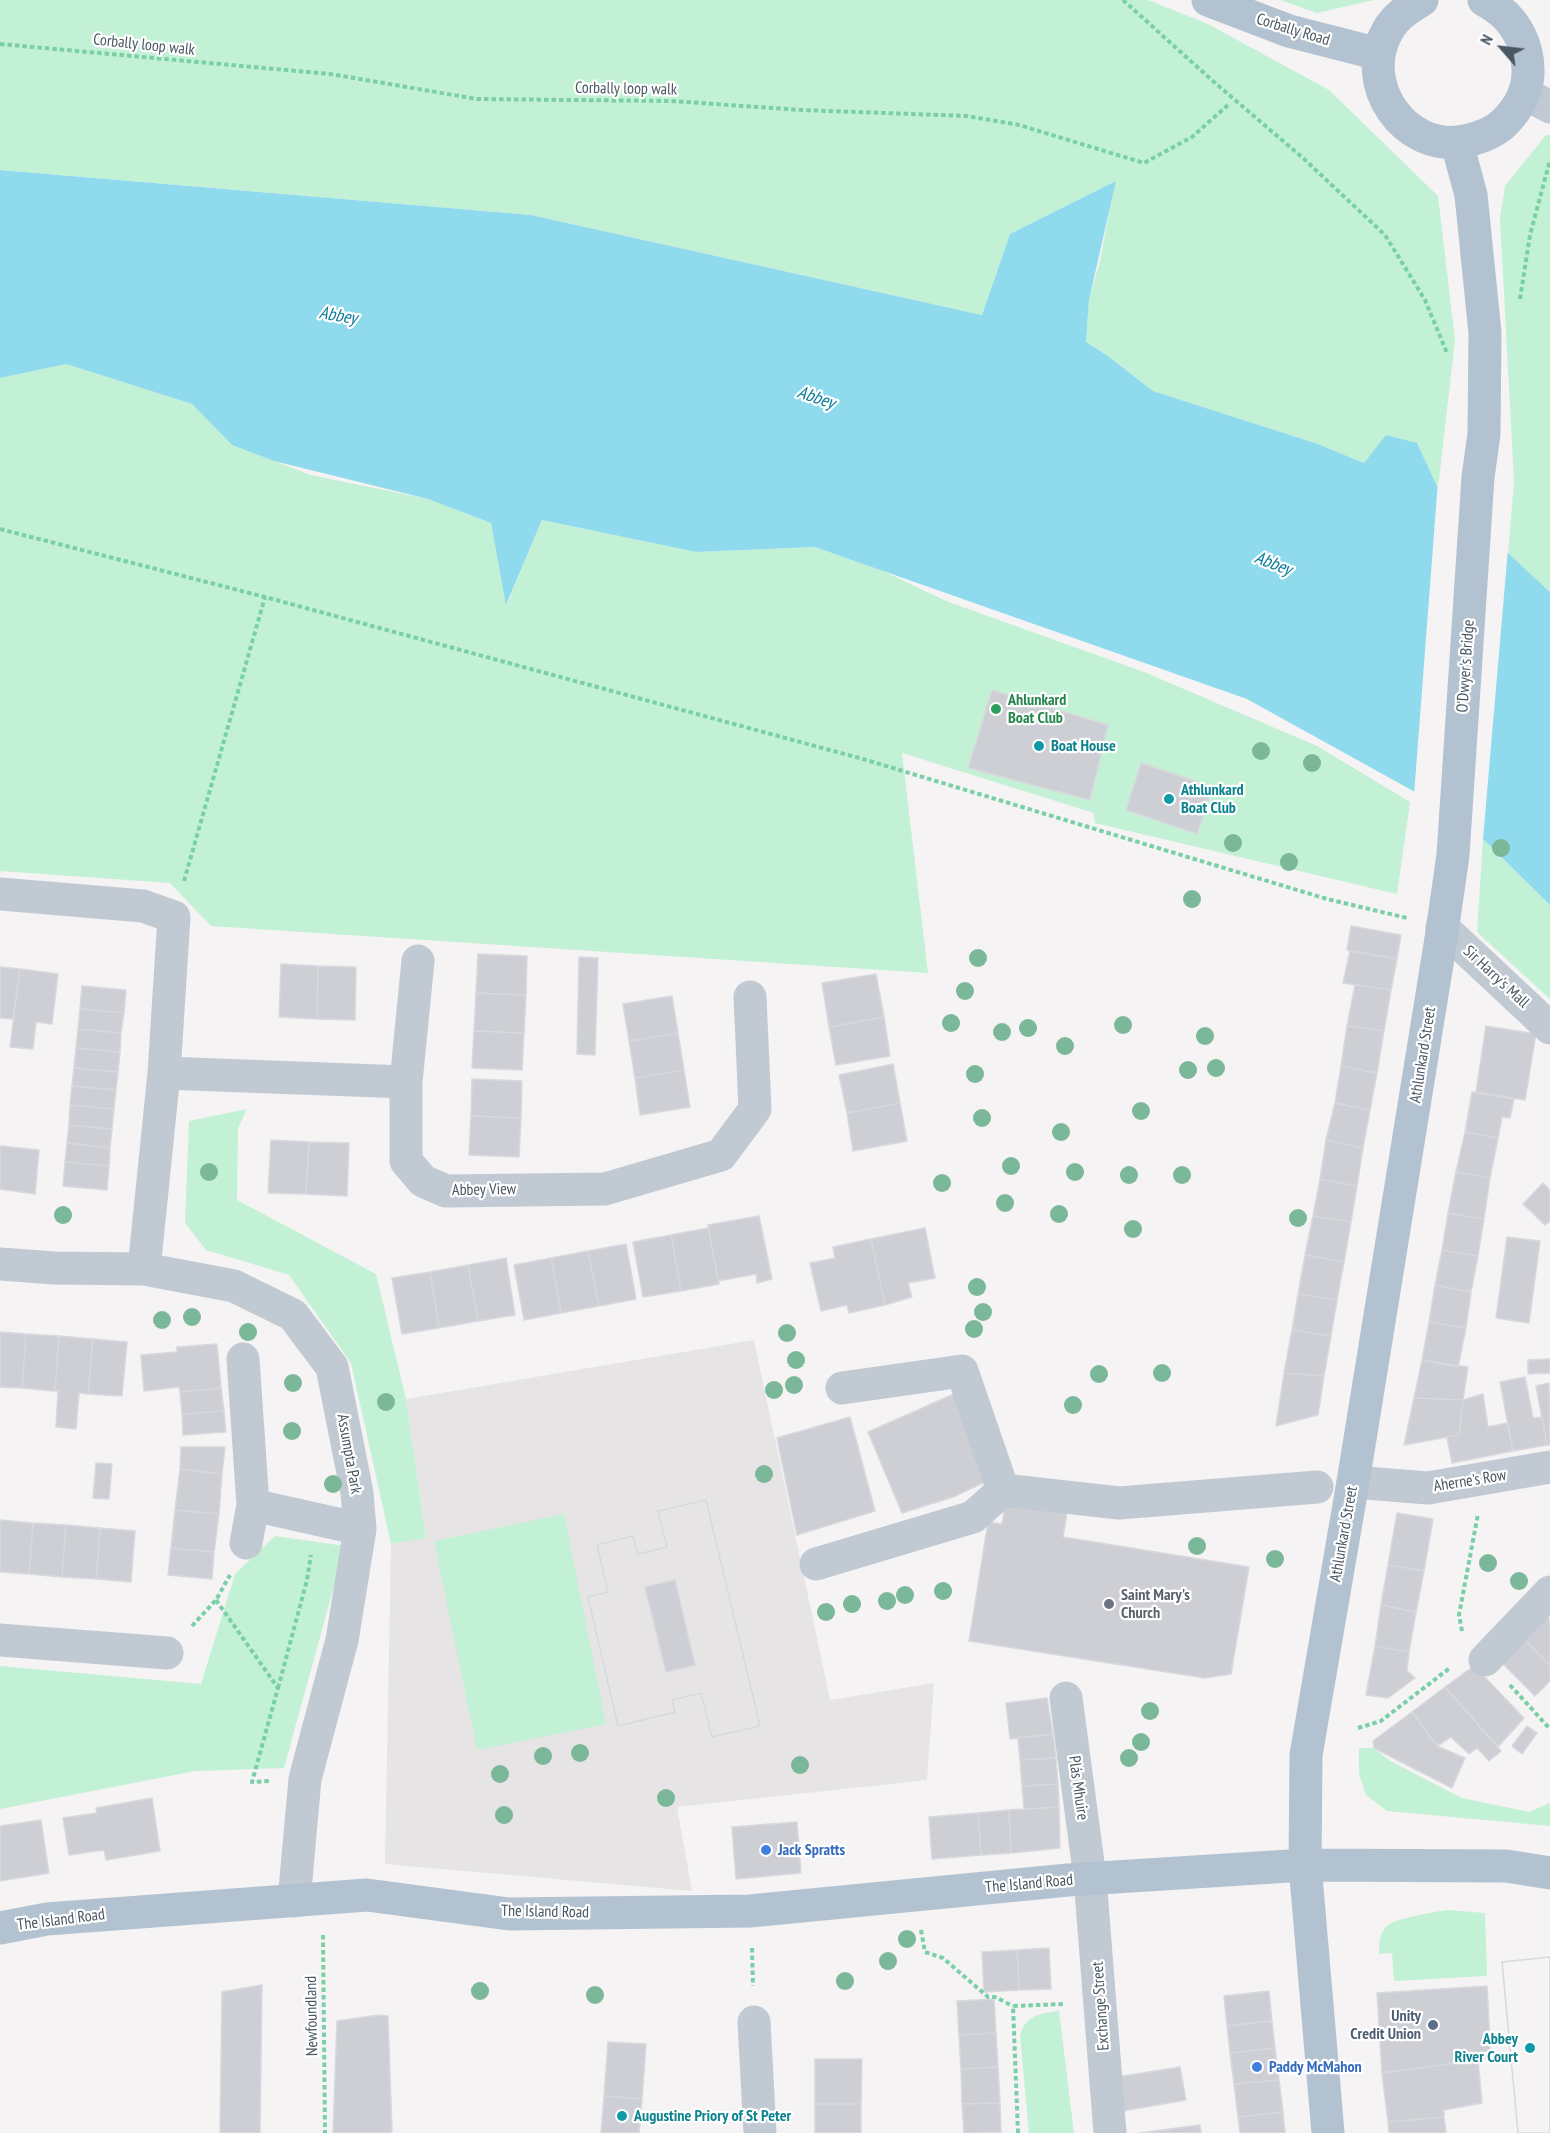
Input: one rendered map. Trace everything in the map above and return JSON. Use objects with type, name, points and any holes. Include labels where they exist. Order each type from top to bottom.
[{"type":"main road","name":"Corbally Road","points":[[1208,0],[1289,31],[1379,54]]},
{"type":"main road","points":[[1422,0],[1404,10],[1388,30],[1379,54],[1379,77],[1384,99],[1396,118],[1414,132],[1435,141],[1457,143],[1479,139],[1498,128],[1514,113],[1537,100],[1528,70],[1525,47],[1515,25],[1498,3]]},
{"type":"main road","name":"O'Dwyer's Bridge","points":[[1442,933],[1453,855],[1478,477],[1484,434],[1485,333],[1471,195],[1457,143]]},
{"type":"main road","name":"Athlunkard Street","points":[[1328,2133],[1305,1865],[1306,1755],[1353,1482],[1442,933]]},
{"type":"main road","name":"The Island Road","points":[[0,1928],[48,1919],[367,1895],[509,1914],[750,1911],[1090,1878],[1305,1865],[1506,1866],[1550,1873]]},
{"type":"street","points":[[0,894],[143,906],[174,917],[164,1073],[144,1269]]},
{"type":"street","name":"Sir Harry's Mall","points":[[1442,933],[1550,1028]]},
{"type":"street","name":"Abbey View","points":[[418,961],[406,1082],[406,1161],[423,1181],[446,1191],[606,1189],[721,1155],[755,1109],[750,997]]},
{"type":"street","points":[[164,1073],[406,1082]]},
{"type":"street","name":"Assumpta Park","points":[[0,1264],[54,1268],[144,1269],[234,1286],[293,1315],[332,1367],[357,1492],[360,1529],[342,1640],[305,1779],[308,1899]]},
{"type":"street","points":[[243,1359],[253,1505],[246,1543]]},
{"type":"street","points":[[842,1388],[962,1371],[1003,1490]]},
{"type":"street","name":"Aherne's Row","points":[[1353,1482],[1428,1488],[1550,1467]]},
{"type":"street","points":[[816,1564],[973,1517],[1003,1490],[1119,1503],[1317,1487]]},
{"type":"street","points":[[253,1505],[360,1529]]},
{"type":"street","points":[[1470,1662],[1550,1592]]},
{"type":"street","points":[[0,1640],[167,1653]]},
{"type":"street","name":"Plás Mhuire","points":[[1066,1698],[1090,1878]]},
{"type":"street","name":"Exchange Street","points":[[1090,1878],[1110,2133]]},
{"type":"street","points":[[754,2022],[760,2133]]},
{"type":"path","points":[[1123,0],[1303,158],[1385,235],[1425,300],[1449,359]]},
{"type":"path","name":"Corbally loop walk","points":[[0,44],[330,74],[477,99],[672,101],[801,110],[967,116],[1019,125],[1144,163],[1192,137],[1229,104]]},
{"type":"path","points":[[0,529],[265,597],[863,759],[1442,933]]},
{"type":"path","points":[[174,917],[265,597]]},
{"type":"path","points":[[167,1653],[216,1600],[246,1543]]},
{"type":"path","points":[[216,1600],[278,1688],[252,1782],[305,1779]]},
{"type":"path","points":[[1358,1728],[1381,1721],[1470,1662]]},
{"type":"path","points":[[916,1895],[925,1952],[943,1958],[988,1997],[995,1997],[1013,2006],[1100,2002]]},
{"type":"path","name":"Newfoundland","points":[[308,1899],[325,2133]]},
{"type":"path","points":[[750,1911],[754,2022]]},
{"type":"path","points":[[1013,2006],[1018,2133]]},
{"type":"shaded area","points":[[754,1340],[830,1700],[934,1683],[927,1780],[677,1807],[692,1891],[385,1864],[391,1544],[426,1537],[406,1399]]},
{"type":"green space","points":[[0,0],[1148,0],[1208,24],[1329,90],[1438,196],[1455,340],[1438,488],[1417,443],[1364,463],[1318,444],[1153,391],[1086,342],[1089,300],[1100,261],[1115,182],[1010,234],[982,315],[531,215],[0,170]]},
{"type":"green space","points":[[1280,0],[1374,0],[1317,13]]},
{"type":"green space","points":[[1546,135],[1550,135],[1550,592],[1508,553],[1514,482],[1500,218],[1505,186]]},
{"type":"green space","points":[[66,364],[192,404],[232,445],[311,475],[428,499],[491,523],[507,604],[542,520],[696,552],[815,547],[879,569],[946,601],[1144,672],[1317,746],[1410,802],[1397,894],[1095,823],[1094,813],[902,753],[928,973],[211,926],[170,883],[0,871],[0,378]]},
{"type":"green space","points":[[1483,839],[1550,905],[1550,999],[1477,932]]},
{"type":"green space","points":[[247,1109],[238,1128],[237,1200],[376,1274],[406,1399],[426,1538],[391,1544],[351,1363],[289,1275],[206,1250],[185,1223],[189,1121]]},
{"type":"green space","points":[[564,1514],[606,1724],[477,1750],[434,1541]]},
{"type":"green space","points":[[275,1536],[345,1546],[284,1768],[195,1771],[0,1809],[0,1666],[201,1684],[235,1574]]},
{"type":"green space","points":[[1359,1748],[1374,1748],[1390,1761],[1462,1798],[1529,1812],[1550,1803],[1550,1826],[1387,1811],[1366,1795],[1359,1774]]},
{"type":"green space","points":[[1448,1910],[1485,1913],[1487,1976],[1394,1981],[1392,1953],[1379,1954],[1383,1930],[1398,1920]]},
{"type":"green space","points":[[1059,2011],[1074,2133],[1029,2133],[1020,2035],[1030,2019],[1040,2014]]},
{"type":"water","name":"Abbey","points":[[0,170],[531,215],[982,315],[1010,234],[1116,181],[1089,300],[1086,342],[1153,391],[1318,444],[1364,463],[1386,435],[1417,443],[1438,488],[1550,592],[1550,905],[1483,839],[1415,792],[1247,699],[815,547],[696,552],[542,520],[506,605],[491,523],[428,499],[274,461],[232,445],[192,404],[66,364],[0,378]]},
{"type":"pier","points":[[1438,481],[1508,549],[1483,839],[1474,836],[1414,795]]},
{"type":"building","name":"Boat House","points":[[992,690],[1108,725],[1090,800],[968,768]]},
{"type":"building","name":"Athlunkard Boat Club","points":[[1141,763],[1213,787],[1197,834],[1126,810]]},
{"type":"building","points":[[1351,926],[1401,935],[1397,959],[1347,950]]},
{"type":"building","points":[[1350,951],[1397,959],[1391,990],[1343,983]]},
{"type":"building","points":[[478,954],[527,956],[526,995],[476,993]]},
{"type":"building","points":[[579,957],[598,958],[595,1055],[577,1054]]},
{"type":"building","points":[[281,964],[318,966],[317,1019],[279,1017]]},
{"type":"building","points":[[318,966],[356,967],[355,1020],[317,1019]]},
{"type":"building","points":[[0,967],[20,969],[13,1019],[0,1018]]},
{"type":"building","points":[[20,969],[58,974],[52,1024],[36,1022],[33,1049],[10,1047]]},
{"type":"building","points":[[876,974],[884,1017],[829,1027],[822,983]]},
{"type":"building","points":[[1355,985],[1391,990],[1384,1031],[1347,1026]]},
{"type":"building","points":[[82,986],[126,990],[124,1013],[80,1009]]},
{"type":"building","points":[[476,993],[526,995],[524,1033],[474,1031]]},
{"type":"building","points":[[672,996],[678,1033],[629,1041],[623,1004]]},
{"type":"building","points":[[80,1009],[124,1013],[121,1033],[78,1029]]},
{"type":"building","points":[[884,1017],[890,1056],[836,1065],[829,1027]]},
{"type":"building","points":[[1347,1026],[1384,1031],[1377,1073],[1341,1066]]},
{"type":"building","points":[[1486,1026],[1536,1034],[1525,1100],[1476,1092]]},
{"type":"building","points":[[78,1029],[121,1033],[120,1052],[76,1048]]},
{"type":"building","points":[[474,1031],[524,1033],[522,1070],[472,1068]]},
{"type":"building","points":[[678,1033],[684,1070],[635,1078],[629,1041]]},
{"type":"building","points":[[76,1048],[120,1052],[118,1072],[74,1068]]},
{"type":"building","points":[[893,1064],[900,1103],[847,1113],[839,1075]]},
{"type":"building","points":[[1341,1066],[1377,1073],[1370,1110],[1335,1103]]},
{"type":"building","points":[[74,1068],[118,1072],[116,1090],[72,1086]]},
{"type":"building","points":[[684,1070],[690,1107],[640,1115],[635,1078]]},
{"type":"building","points":[[472,1079],[522,1081],[521,1118],[471,1116]]},
{"type":"building","points":[[72,1086],[116,1090],[114,1109],[70,1105]]},
{"type":"building","points":[[1472,1092],[1514,1099],[1510,1118],[1502,1117],[1498,1138],[1465,1132]]},
{"type":"building","points":[[900,1103],[907,1141],[853,1151],[847,1113]]},
{"type":"building","points":[[1335,1103],[1370,1110],[1363,1148],[1326,1140]]},
{"type":"building","points":[[70,1105],[114,1109],[112,1129],[69,1125]]},
{"type":"building","points":[[471,1116],[521,1118],[519,1157],[469,1155]]},
{"type":"building","points":[[69,1125],[112,1129],[110,1148],[67,1143]]},
{"type":"building","points":[[1465,1132],[1498,1138],[1490,1178],[1456,1172]]},
{"type":"building","points":[[271,1140],[309,1142],[306,1194],[268,1193]]},
{"type":"building","points":[[1326,1140],[1363,1148],[1357,1186],[1320,1179]]},
{"type":"building","points":[[309,1142],[349,1143],[347,1196],[306,1194]]},
{"type":"building","points":[[67,1143],[110,1148],[109,1166],[65,1162]]},
{"type":"building","points":[[0,1146],[39,1150],[35,1194],[0,1189]]},
{"type":"building","points":[[65,1162],[109,1166],[107,1190],[63,1186]]},
{"type":"building","points":[[1456,1172],[1490,1178],[1484,1219],[1448,1213]]},
{"type":"building","points":[[1320,1179],[1357,1186],[1351,1222],[1313,1216]]},
{"type":"building","points":[[1543,1183],[1550,1190],[1550,1221],[1545,1225],[1523,1204]]},
{"type":"building","points":[[1448,1213],[1484,1219],[1478,1256],[1442,1250]]},
{"type":"building","points":[[759,1216],[772,1279],[757,1283],[756,1274],[718,1281],[708,1225]]},
{"type":"building","points":[[1313,1216],[1351,1222],[1344,1262],[1305,1255]]},
{"type":"building","points":[[708,1228],[719,1284],[681,1291],[671,1235]]},
{"type":"building","points":[[925,1228],[935,1278],[908,1283],[912,1297],[885,1305],[871,1239]]},
{"type":"building","points":[[671,1235],[681,1291],[643,1297],[633,1242]]},
{"type":"building","points":[[1507,1237],[1540,1241],[1529,1323],[1496,1318]]},
{"type":"building","points":[[871,1239],[885,1305],[849,1313],[847,1305],[821,1311],[810,1263],[835,1258],[833,1247]]},
{"type":"building","points":[[626,1244],[636,1299],[599,1306],[588,1251]]},
{"type":"building","points":[[1442,1250],[1478,1256],[1471,1292],[1435,1285]]},
{"type":"building","points":[[588,1251],[599,1306],[561,1313],[551,1258]]},
{"type":"building","points":[[1305,1255],[1344,1262],[1337,1300],[1298,1294]]},
{"type":"building","points":[[506,1258],[515,1315],[478,1321],[468,1265]]},
{"type":"building","points":[[551,1258],[561,1313],[524,1320],[514,1265]]},
{"type":"building","points":[[468,1265],[478,1321],[439,1328],[430,1272]]},
{"type":"building","points":[[430,1272],[439,1328],[402,1334],[392,1278]]},
{"type":"building","points":[[1435,1285],[1471,1292],[1466,1328],[1429,1322]]},
{"type":"building","points":[[1298,1294],[1337,1300],[1331,1336],[1292,1330]]},
{"type":"building","points":[[1429,1322],[1466,1328],[1458,1367],[1422,1360]]},
{"type":"building","points":[[1292,1330],[1331,1336],[1324,1376],[1284,1373]]},
{"type":"building","points":[[0,1332],[26,1334],[22,1388],[0,1387]]},
{"type":"building","points":[[26,1334],[59,1336],[55,1391],[22,1388]]},
{"type":"building","points":[[59,1336],[93,1339],[88,1394],[79,1393],[76,1429],[56,1427],[58,1391],[55,1391]]},
{"type":"building","points":[[93,1339],[127,1342],[122,1396],[88,1394]]},
{"type":"building","points":[[217,1344],[221,1388],[180,1392],[179,1387],[144,1391],[141,1355],[177,1352],[177,1347]]},
{"type":"building","points":[[1550,1359],[1550,1373],[1528,1374],[1528,1360]]},
{"type":"building","points":[[1422,1360],[1468,1367],[1463,1400],[1414,1398]]},
{"type":"building","points":[[1284,1373],[1324,1376],[1318,1415],[1276,1426]]},
{"type":"building","points":[[1525,1377],[1533,1418],[1542,1417],[1547,1445],[1513,1451],[1500,1382]]},
{"type":"building","points":[[1549,1383],[1550,1445],[1547,1445],[1536,1386]]},
{"type":"building","points":[[221,1388],[224,1411],[182,1414],[180,1392]]},
{"type":"building","points":[[954,1394],[989,1480],[953,1497],[902,1513],[868,1432]]},
{"type":"building","points":[[1483,1394],[1488,1427],[1507,1423],[1513,1451],[1452,1463],[1447,1437],[1459,1435],[1463,1400]]},
{"type":"building","points":[[1414,1398],[1463,1400],[1459,1435],[1404,1445]]},
{"type":"building","points":[[224,1411],[226,1432],[183,1435],[182,1414]]},
{"type":"building","points":[[850,1417],[875,1511],[797,1535],[777,1438]]},
{"type":"building","points":[[181,1447],[225,1447],[222,1474],[180,1469]]},
{"type":"building","points":[[96,1463],[112,1464],[109,1499],[93,1498]]},
{"type":"building","points":[[180,1469],[222,1474],[219,1514],[175,1510]]},
{"type":"building","name":"Saint Mary's Church","points":[[1006,1498],[1068,1507],[1063,1537],[1249,1567],[1231,1674],[1205,1678],[969,1641],[988,1522],[1002,1524]]},
{"type":"building","points":[[706,1500],[760,1726],[712,1737],[701,1693],[672,1700],[675,1712],[618,1726],[588,1597],[608,1592],[597,1545],[633,1536],[638,1554],[667,1547],[658,1511]],"holes":[[[675,1580],[695,1665],[666,1672],[645,1587]]]},
{"type":"building","points":[[706,1500],[760,1726],[712,1737],[701,1693],[672,1700],[675,1712],[618,1726],[588,1597],[608,1592],[597,1545],[633,1536],[638,1554],[667,1547],[658,1511]]},
{"type":"building","points":[[175,1510],[219,1514],[214,1552],[171,1548]]},
{"type":"building","points":[[1397,1513],[1433,1519],[1424,1571],[1388,1565]]},
{"type":"building","points":[[0,1520],[33,1523],[29,1574],[0,1572]]},
{"type":"building","points":[[33,1523],[66,1525],[62,1577],[29,1574]]},
{"type":"building","points":[[66,1525],[100,1528],[96,1579],[62,1577]]},
{"type":"building","points":[[100,1528],[135,1531],[131,1582],[96,1579]]},
{"type":"building","points":[[171,1548],[214,1552],[212,1579],[168,1575]]},
{"type":"building","points":[[1388,1565],[1424,1571],[1416,1612],[1381,1605]]},
{"type":"building","points":[[1381,1605],[1416,1612],[1409,1652],[1375,1646]]},
{"type":"building","points":[[1545,1615],[1550,1620],[1550,1666],[1523,1638]]},
{"type":"building","points":[[1523,1638],[1550,1666],[1550,1681],[1535,1696],[1500,1661]]},
{"type":"building","points":[[1375,1646],[1409,1652],[1407,1671],[1415,1678],[1388,1698],[1366,1695]]},
{"type":"building","points":[[1474,1666],[1524,1718],[1498,1747],[1445,1687]]},
{"type":"building","points":[[1445,1687],[1501,1751],[1489,1761],[1477,1748],[1469,1754],[1451,1737],[1437,1746],[1412,1712]]},
{"type":"building","points":[[1047,1698],[1053,1734],[1010,1739],[1006,1703]]},
{"type":"building","points":[[1412,1712],[1437,1746],[1465,1758],[1452,1788],[1374,1748],[1373,1741]]},
{"type":"building","points":[[1527,1726],[1537,1733],[1522,1754],[1512,1746]]},
{"type":"building","points":[[1053,1734],[1056,1758],[1020,1760],[1018,1738]]},
{"type":"building","points":[[1056,1758],[1058,1784],[1022,1786],[1020,1760]]},
{"type":"building","points":[[1058,1784],[1059,1807],[1024,1809],[1022,1786]]},
{"type":"building","points":[[152,1798],[160,1851],[106,1860],[104,1850],[69,1855],[63,1818],[97,1813],[96,1808]]},
{"type":"building","points":[[1059,1807],[1060,1848],[1011,1853],[1009,1810]]},
{"type":"building","points":[[1009,1810],[1011,1853],[981,1855],[978,1813]]},
{"type":"building","points":[[978,1813],[981,1855],[932,1859],[929,1817]]},
{"type":"building","points":[[41,1820],[49,1873],[0,1881],[0,1826]]},
{"type":"building","name":"Jack Spratts","points":[[797,1822],[801,1873],[736,1879],[732,1827]]},
{"type":"building","points":[[1049,1948],[1051,1989],[1019,1990],[1017,1950]]},
{"type":"building","points":[[1017,1950],[1019,1990],[984,1992],[982,1952]]},
{"type":"building","name":"Abbey River Court","points":[[1550,1957],[1550,2133],[1518,2133],[1502,1962]]},
{"type":"building","name":"Abbey River Court","points":[[1550,1957],[1550,2133],[1518,2133],[1502,1962]]},
{"type":"building","points":[[262,1985],[260,2133],[220,2133],[222,1992]]},
{"type":"building","points":[[1487,1986],[1491,2058],[1382,2073],[1377,1993]]},
{"type":"building","points":[[1269,1991],[1272,2021],[1227,2026],[1224,1996]]},
{"type":"building","points":[[994,1999],[996,2033],[959,2035],[957,2001]]},
{"type":"building","points":[[379,2015],[388,2016],[392,2133],[333,2133],[337,2021]]},
{"type":"building","points":[[1272,2021],[1275,2048],[1230,2053],[1227,2026]]},
{"type":"building","points":[[996,2033],[998,2067],[961,2069],[959,2035]]},
{"type":"building","points":[[608,2042],[646,2044],[642,2099],[604,2096]]},
{"type":"building","points":[[1275,2048],[1279,2080],[1234,2084],[1230,2053]]},
{"type":"building","points":[[815,2059],[862,2059],[861,2104],[815,2104]]},
{"type":"building","points":[[1478,2060],[1482,2103],[1444,2110],[1444,2117],[1388,2122],[1382,2073]]},
{"type":"building","points":[[998,2067],[1000,2103],[962,2104],[961,2069]]},
{"type":"building","points":[[1180,2067],[1186,2100],[1123,2111],[1117,2077]]},
{"type":"building","points":[[1279,2080],[1283,2112],[1238,2117],[1234,2084]]},
{"type":"building","name":"Augustine Priory of St Peter","points":[[604,2096],[642,2099],[639,2133],[601,2133]]},
{"type":"building","points":[[1000,2103],[1001,2132],[964,2133],[962,2104]]},
{"type":"building","points":[[815,2104],[861,2104],[861,2133],[815,2133]]},
{"type":"building","points":[[1283,2112],[1285,2133],[1240,2133],[1238,2117]]},
{"type":"building","points":[[1444,2117],[1446,2133],[1389,2133],[1388,2122]]},
{"type":"building","points":[[1200,2125],[1201,2133],[1139,2133]]},
{"type":"place","name":"Ahlunkard Boat Club","points":[[996,709]]},
{"type":"place","name":"Boat House","points":[[1039,746]]},
{"type":"place","name":"Athlunkard Boat Club","points":[[1169,799]]},
{"type":"place","name":"Saint Mary's Church","points":[[1109,1604]]},
{"type":"place","name":"Jack Spratts","points":[[766,1850]]},
{"type":"place","name":"Unity Credit Union","points":[[1433,2025]]},
{"type":"place","name":"Abbey River Court","points":[[1530,2048]]},
{"type":"place","name":"Paddy McMahon","points":[[1257,2067]]},
{"type":"place","name":"Augustine Priory of St Peter","points":[[622,2116]]}]
